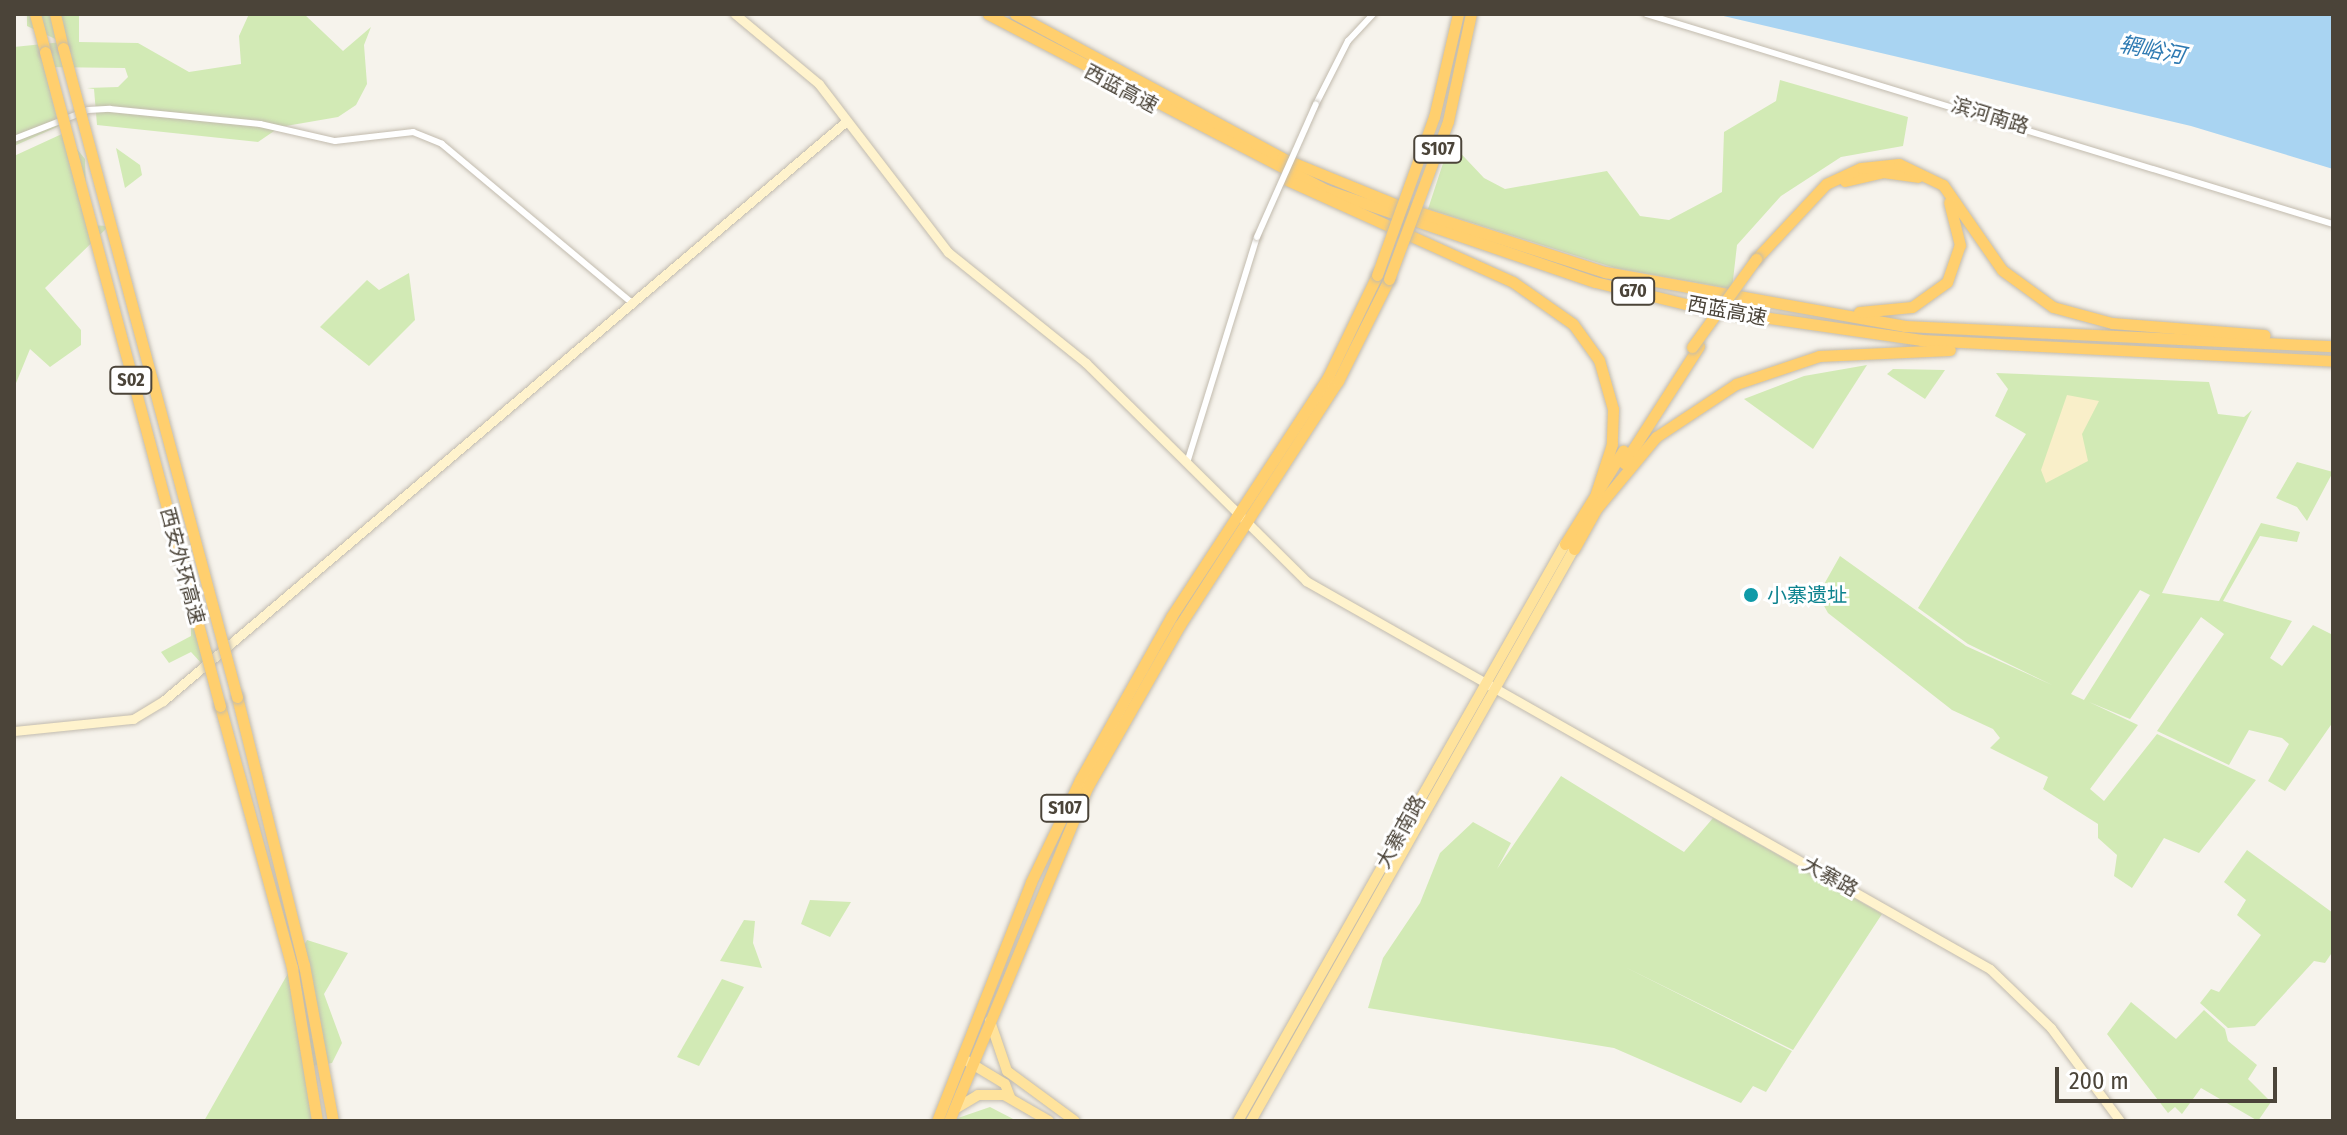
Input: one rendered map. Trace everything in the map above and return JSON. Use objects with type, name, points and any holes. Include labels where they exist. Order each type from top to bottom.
[{"type":"highway","name":"西安外环高速","points":[[35,14],[292,968],[317,1121]]},
{"type":"highway","name":"西安外环高速","points":[[55,14],[237,697],[304,965],[333,1121]]},
{"type":"highway","name":"西蓝高速","points":[[988,14],[1211,136],[1387,215],[1595,282],[1811,327],[2082,351],[2333,361]]},
{"type":"highway","name":"西蓝高速","points":[[1015,14],[1282,158],[1397,205],[1605,272],[1776,306],[1905,326],[2333,345]]},
{"type":"highway","name":"S107","points":[[950,1117],[966,1060],[1054,829],[1234,515],[1328,377],[1377,275],[1434,117],[1458,14]]},
{"type":"highway","name":"S107","points":[[937,1121],[989,1015],[1088,786],[1244,525],[1338,381],[1389,279],[1448,121],[1471,14]]},
{"type":"highway","points":[[1211,136],[1340,207],[1513,282],[1573,324],[1599,360],[1613,409],[1612,444],[1596,493],[1570,547]]},
{"type":"highway","points":[[1596,493],[1758,260],[1826,184],[1861,168],[1899,164],[1943,185],[2002,270],[2053,307],[2112,323],[2333,345]]},
{"type":"highway","points":[[1758,260],[1821,196],[1870,173],[1921,178],[1955,213],[1957,264],[1922,303],[1889,313],[1776,306]]},
{"type":"highway","points":[[1570,547],[1696,346]]},
{"type":"highway","points":[[1597,508],[1674,422],[1778,367],[1871,349],[2082,351]]},
{"type":"main road","name":"大寨南路","points":[[1238,1121],[1570,547]]},
{"type":"main road","name":"大寨南路","points":[[1251,1121],[1490,686]]},
{"type":"main road","points":[[989,1015],[996,1053],[1019,1084],[1075,1121]]},
{"type":"main road","points":[[966,1060],[1005,1084],[1019,1084]]},
{"type":"main road","points":[[1005,1084],[1010,1097]]},
{"type":"main road","points":[[950,1117],[978,1095],[1010,1097],[1049,1121]]},
{"type":"street","name":"大寨路","points":[[735,14],[819,84],[844,123],[948,252],[1086,363],[1244,525],[1306,581],[1990,969],[2051,1028],[2120,1121]]},
{"type":"street","points":[[1186,467],[1257,237],[1316,104],[1348,41],[1373,14]]},
{"type":"street","name":"滨河南路","points":[[1646,14],[2333,224]]},
{"type":"street","points":[[14,139],[88,110],[110,109],[260,124],[335,141],[413,132],[442,144],[630,301]]},
{"type":"street","points":[[14,731],[133,719],[163,701],[630,301],[844,123]]},
{"type":"green space","points":[[27,14],[79,14],[79,42],[138,43],[189,72],[241,64],[239,36],[249,14],[304,14],[343,51],[371,27],[364,45],[367,84],[356,105],[338,117],[280,127],[258,142],[97,125],[94,89],[87,88],[118,87],[128,77],[125,68],[44,67],[59,126],[14,146],[14,47],[62,42],[27,26]]},
{"type":"green space","points":[[1780,80],[1908,117],[1903,146],[1841,157],[1781,196],[1737,245],[1732,289],[1615,268],[1428,209],[1450,142],[1484,178],[1505,189],[1607,171],[1640,216],[1669,220],[1722,192],[1724,132],[1776,101]]},
{"type":"green space","points":[[64,133],[85,159],[87,225],[109,226],[45,288],[81,330],[81,345],[50,367],[30,349],[14,388],[14,156]]},
{"type":"green space","points":[[116,148],[140,165],[142,175],[125,188]]},
{"type":"green space","points":[[409,273],[415,320],[369,366],[320,327],[367,280],[379,290]]},
{"type":"green space","points":[[1867,365],[1813,449],[1744,399],[1804,376]]},
{"type":"green space","points":[[1893,369],[1945,370],[1925,399],[1887,374]]},
{"type":"green space","points":[[1996,373],[2209,382],[2218,414],[2244,417],[2252,410],[2162,593],[2219,601],[2261,523],[2300,532],[2297,542],[2260,536],[2223,601],[2292,621],[2270,658],[2282,666],[2313,625],[2333,635],[2333,722],[2285,791],[2268,781],[2289,744],[2282,738],[2249,730],[2229,765],[2157,731],[2224,634],[2201,617],[2130,719],[2089,702],[2138,725],[2090,789],[2104,801],[2157,734],[2256,780],[2199,853],[2164,838],[2132,888],[2114,876],[2117,855],[2098,838],[2098,824],[2043,789],[2048,777],[1990,748],[2000,738],[1993,729],[1952,710],[1828,613],[1818,595],[1840,556],[1966,646],[2052,685],[1968,644],[1918,608],[2026,434],[1995,416],[2008,389]],"holes":[[[2140,590],[2150,595],[2084,700],[2071,694]]]},
{"type":"green space","points":[[2297,462],[2333,472],[2307,521],[2297,507],[2276,498]]},
{"type":"green space","points":[[191,626],[217,656],[203,665],[191,652],[169,663],[161,652],[191,636]]},
{"type":"green space","points":[[1561,776],[1684,852],[1713,818],[1882,914],[1793,1050],[1625,967],[1792,1051],[1766,1092],[1753,1086],[1741,1103],[1614,1048],[1368,1008],[1383,958],[1420,903],[1440,853],[1473,822],[1511,843],[1497,869]]},
{"type":"green space","points":[[2247,850],[2333,913],[2333,951],[2325,963],[2314,961],[2255,1026],[2228,1028],[2200,1003],[2211,989],[2219,992],[2261,935],[2237,915],[2246,900],[2224,882]]},
{"type":"green space","points":[[810,900],[851,902],[830,937],[801,924]]},
{"type":"green space","points":[[744,920],[755,921],[753,943],[762,968],[720,961]]},
{"type":"green space","points":[[307,940],[348,953],[324,994],[342,1043],[332,1063],[306,1067],[315,1121],[204,1121]]},
{"type":"green space","points":[[722,979],[744,987],[699,1066],[677,1057]]},
{"type":"green space","points":[[2131,1002],[2176,1039],[2204,1010],[2225,1029],[2228,1041],[2257,1065],[2248,1079],[2271,1102],[2258,1121],[2201,1088],[2182,1114],[2175,1107],[2168,1113],[2107,1034]]},
{"type":"green space","points":[[990,1107],[1017,1121],[954,1121],[955,1119]]},
{"type":"sand","points":[[2067,395],[2099,401],[2082,434],[2088,461],[2046,483],[2041,470]]},
{"type":"water","name":"辋峪河","points":[[1715,14],[2333,14],[2333,169],[2191,126]]},
{"type":"place","name":"小寨遗址","points":[[1751,595]]}]
